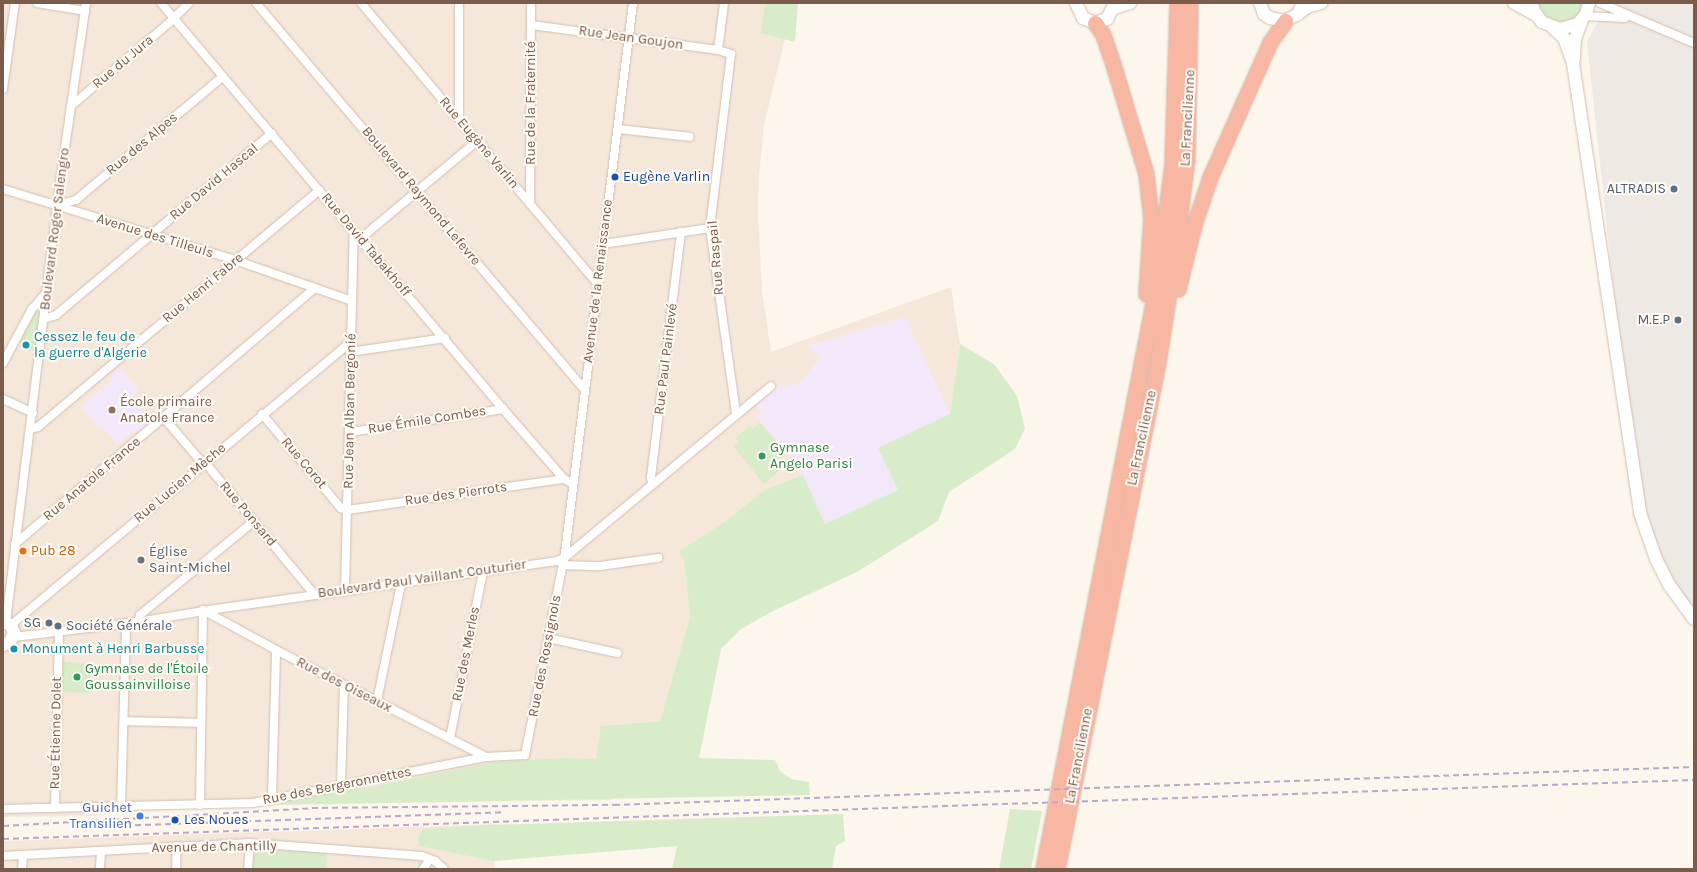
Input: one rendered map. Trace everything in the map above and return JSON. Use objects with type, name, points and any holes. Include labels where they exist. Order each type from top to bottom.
[{"type":"highway","name":"La Francilienne","points":[[1043,869],[1132,404],[1157,283],[1172,165],[1177,3]]},
{"type":"highway","name":"La Francilienne","points":[[1057,869],[1158,362],[1187,158],[1190,3]]},
{"type":"highway","points":[[1158,362],[1163,358],[1203,197],[1270,42],[1295,13]]},
{"type":"highway","points":[[1094,23],[1103,35],[1134,130],[1146,174],[1151,218],[1145,301],[1132,385],[1132,404]]},
{"type":"street","points":[[3,89],[14,3]]},
{"type":"street","points":[[37,3],[85,7]]},
{"type":"street","name":"Rue David Tabakhoff","points":[[162,3],[564,479],[573,484]]},
{"type":"street","name":"Rue du Jura","points":[[71,106],[174,18],[189,3]]},
{"type":"street","name":"Boulevard Raymond Lefevre","points":[[256,3],[584,390]]},
{"type":"street","name":"Rue Eugène Varlin","points":[[361,3],[597,282]]},
{"type":"street","points":[[459,3],[459,118]]},
{"type":"street","name":"Rue de la Fraternité","points":[[530,204],[531,3]]},
{"type":"street","name":"Avenue de la Renaissance","points":[[563,561],[597,282],[604,244],[633,3]]},
{"type":"street","points":[[718,50],[724,3]]},
{"type":"street","points":[[1076,3],[1083,18],[1094,23],[1107,19],[1115,6],[1130,3]]},
{"type":"street","points":[[1257,4],[1270,18],[1295,13],[1307,7],[1321,3]]},
{"type":"street","points":[[1514,3],[1534,9],[1542,22],[1553,28],[1564,38],[1573,63],[1640,514],[1656,559],[1670,586],[1694,619]]},
{"type":"street","points":[[1573,63],[1575,38],[1589,3]]},
{"type":"street","points":[[1600,3],[1632,18],[1694,43]]},
{"type":"street","name":"Boulevard Roger Salengro","points":[[9,626],[15,544],[33,414],[46,294],[85,7]]},
{"type":"street","points":[[1553,28],[1572,27],[1584,17],[1598,15],[1632,18]]},
{"type":"street","name":"Rue Jean Goujon","points":[[531,25],[622,36],[629,39],[718,50],[731,54]]},
{"type":"street","name":"Rue Raspail","points":[[731,54],[710,228],[736,414]]},
{"type":"street","name":"Rue des Alpes","points":[[58,206],[76,200],[223,76]]},
{"type":"street","points":[[618,129],[690,137]]},
{"type":"street","name":"Rue David Hascal","points":[[44,319],[56,315],[272,133]]},
{"type":"street","points":[[360,239],[416,190],[477,141]]},
{"type":"street","name":"Avenue des Tilleuls","points":[[3,189],[236,260],[352,301]]},
{"type":"street","name":"Rue Henri Fabre","points":[[30,429],[38,427],[319,190]]},
{"type":"street","points":[[604,244],[710,228]]},
{"type":"street","name":"Rue Jean Alban Bergonié","points":[[345,590],[354,232]]},
{"type":"street","name":"Rue Paul Painlevé","points":[[652,486],[651,477],[681,232]]},
{"type":"street","name":"Rue Anatole France","points":[[15,544],[315,288]]},
{"type":"street","points":[[3,363],[32,309],[46,294]]},
{"type":"street","points":[[350,352],[444,338]]},
{"type":"street","name":"Rue Lucien Mèche","points":[[9,626],[262,414],[351,342]]},
{"type":"street","points":[[563,561],[771,386]]},
{"type":"street","points":[[3,399],[33,414]]},
{"type":"street","name":"Rue Émile Combes","points":[[350,432],[504,408]]},
{"type":"street","name":"Rue Corot","points":[[262,414],[341,508],[348,510]]},
{"type":"street","name":"Rue Ponsard","points":[[164,418],[254,521],[314,594]]},
{"type":"street","name":"Rue des Pierrots","points":[[348,510],[564,479]]},
{"type":"street","points":[[138,622],[140,615],[254,521]]},
{"type":"street","name":"Boulevard Paul Vaillant Couturier","points":[[9,626],[59,633],[126,624],[203,610],[314,594],[402,584],[483,571],[563,561],[600,566],[658,558]]},
{"type":"street","name":"Rue des Rossignols","points":[[526,755],[563,561]]},
{"type":"street","name":"Rue des Merles","points":[[450,738],[483,571]]},
{"type":"street","points":[[377,702],[402,584]]},
{"type":"street","points":[[200,805],[203,610]]},
{"type":"street","name":"Rue des Oiseaux","points":[[203,610],[276,650],[486,757]]},
{"type":"street","points":[[121,807],[125,721],[126,624]]},
{"type":"street","points":[[3,645],[10,642],[9,626]]},
{"type":"street","name":"Rue Étienne Dolet","points":[[55,808],[59,633]]},
{"type":"street","points":[[548,638],[617,653]]},
{"type":"street","points":[[272,797],[276,650]]},
{"type":"street","points":[[341,784],[344,685]]},
{"type":"street","points":[[125,721],[201,723]]},
{"type":"street","name":"Rue des Bergeronnettes","points":[[3,810],[253,803],[272,797],[486,757],[526,755]]},
{"type":"street","points":[[248,869],[250,843]]},
{"type":"street","name":"Avenue de Chantilly","points":[[3,856],[250,843],[430,858]]},
{"type":"street","points":[[176,869],[177,846]]},
{"type":"street","points":[[100,869],[101,852]]},
{"type":"street","points":[[22,869],[23,855]]},
{"type":"street","points":[[423,869],[430,858],[444,869]]},
{"type":"shaded area","points":[[3,3],[765,3],[760,33],[785,39],[764,125],[759,176],[758,213],[762,291],[771,352],[951,287],[960,344],[950,414],[825,524],[803,475],[766,489],[724,522],[679,551],[684,559],[690,617],[660,721],[601,726],[613,800],[305,804],[129,811],[90,816],[3,817]]},
{"type":"shaded area","points":[[1609,3],[1694,3],[1694,615],[1686,610],[1650,538],[1627,414],[1587,42],[1596,24],[1603,18]]},
{"type":"shaded area","points":[[905,317],[950,414],[878,448],[898,490],[825,524],[794,460],[756,416],[761,413],[756,405],[780,384],[787,388],[793,382],[797,387],[820,357],[807,346]]},
{"type":"shaded area","name":"École primaire Anatole France","points":[[120,368],[139,390],[130,398],[151,422],[139,432],[134,430],[118,445],[101,425],[98,428],[81,406],[114,378],[111,375]]},
{"type":"shaded area","points":[[498,824],[494,869],[3,869],[3,841]]},
{"type":"green space","points":[[765,3],[798,3],[795,42],[760,33]]},
{"type":"green space","points":[[1538,3],[1585,3],[1575,20],[1561,24],[1547,19]]},
{"type":"green space","points":[[35,311],[41,311],[35,352],[17,342]]},
{"type":"green space","points":[[960,344],[994,364],[1017,396],[1025,429],[1015,449],[949,492],[938,521],[857,572],[773,611],[741,629],[721,649],[699,758],[775,760],[780,771],[791,779],[809,782],[810,795],[279,805],[276,802],[277,797],[368,788],[488,763],[561,758],[596,759],[601,726],[660,721],[690,617],[684,560],[679,551],[724,522],[766,489],[803,475],[825,524],[898,490],[878,448],[950,414]]},
{"type":"green space","name":"Gymnase Angelo Parisi","points":[[760,423],[782,447],[784,467],[764,484],[733,446],[738,441],[736,438],[750,426],[753,429]]},
{"type":"green space","name":"Gymnase de l'Étoile Goussainvilloise","points":[[63,662],[91,663],[90,693],[62,692]]},
{"type":"green space","points":[[1010,809],[1042,811],[1031,869],[999,869]]},
{"type":"green space","points":[[843,814],[845,841],[836,846],[832,869],[672,869],[677,846],[494,861],[419,846],[418,837],[423,829],[489,825]]},
{"type":"green space","points":[[263,846],[327,852],[326,869],[253,869],[254,856]]},
{"type":"railway","points":[[3,826],[312,808],[614,805],[1694,767]]},
{"type":"railway","points":[[3,839],[1694,780]]},
{"type":"railway","points":[[85,827],[505,812]]},
{"type":"place","name":"Eugène Varlin","points":[[615,177]]},
{"type":"place","name":"ALTRADIS","points":[[1674,189]]},
{"type":"place","name":"M.E.P","points":[[1678,320]]},
{"type":"place","name":"Cessez le feu de la guerre d'Algerie","points":[[26,345]]},
{"type":"place","name":"École primaire Anatole France","points":[[112,410]]},
{"type":"place","name":"Gymnase Angelo Parisi","points":[[762,456]]},
{"type":"place","name":"Pub 28","points":[[23,551]]},
{"type":"place","name":"Église Saint-Michel","points":[[141,560]]},
{"type":"place","name":"SG","points":[[49,623]]},
{"type":"place","name":"Société Générale","points":[[58,626]]},
{"type":"place","name":"Monument à Henri Barbusse","points":[[14,649]]},
{"type":"place","name":"Gymnase de l'Étoile Goussainvilloise","points":[[77,677]]},
{"type":"place","name":"Guichet Transilien","points":[[140,816]]},
{"type":"place","name":"Les Noues","points":[[175,820]]}]
